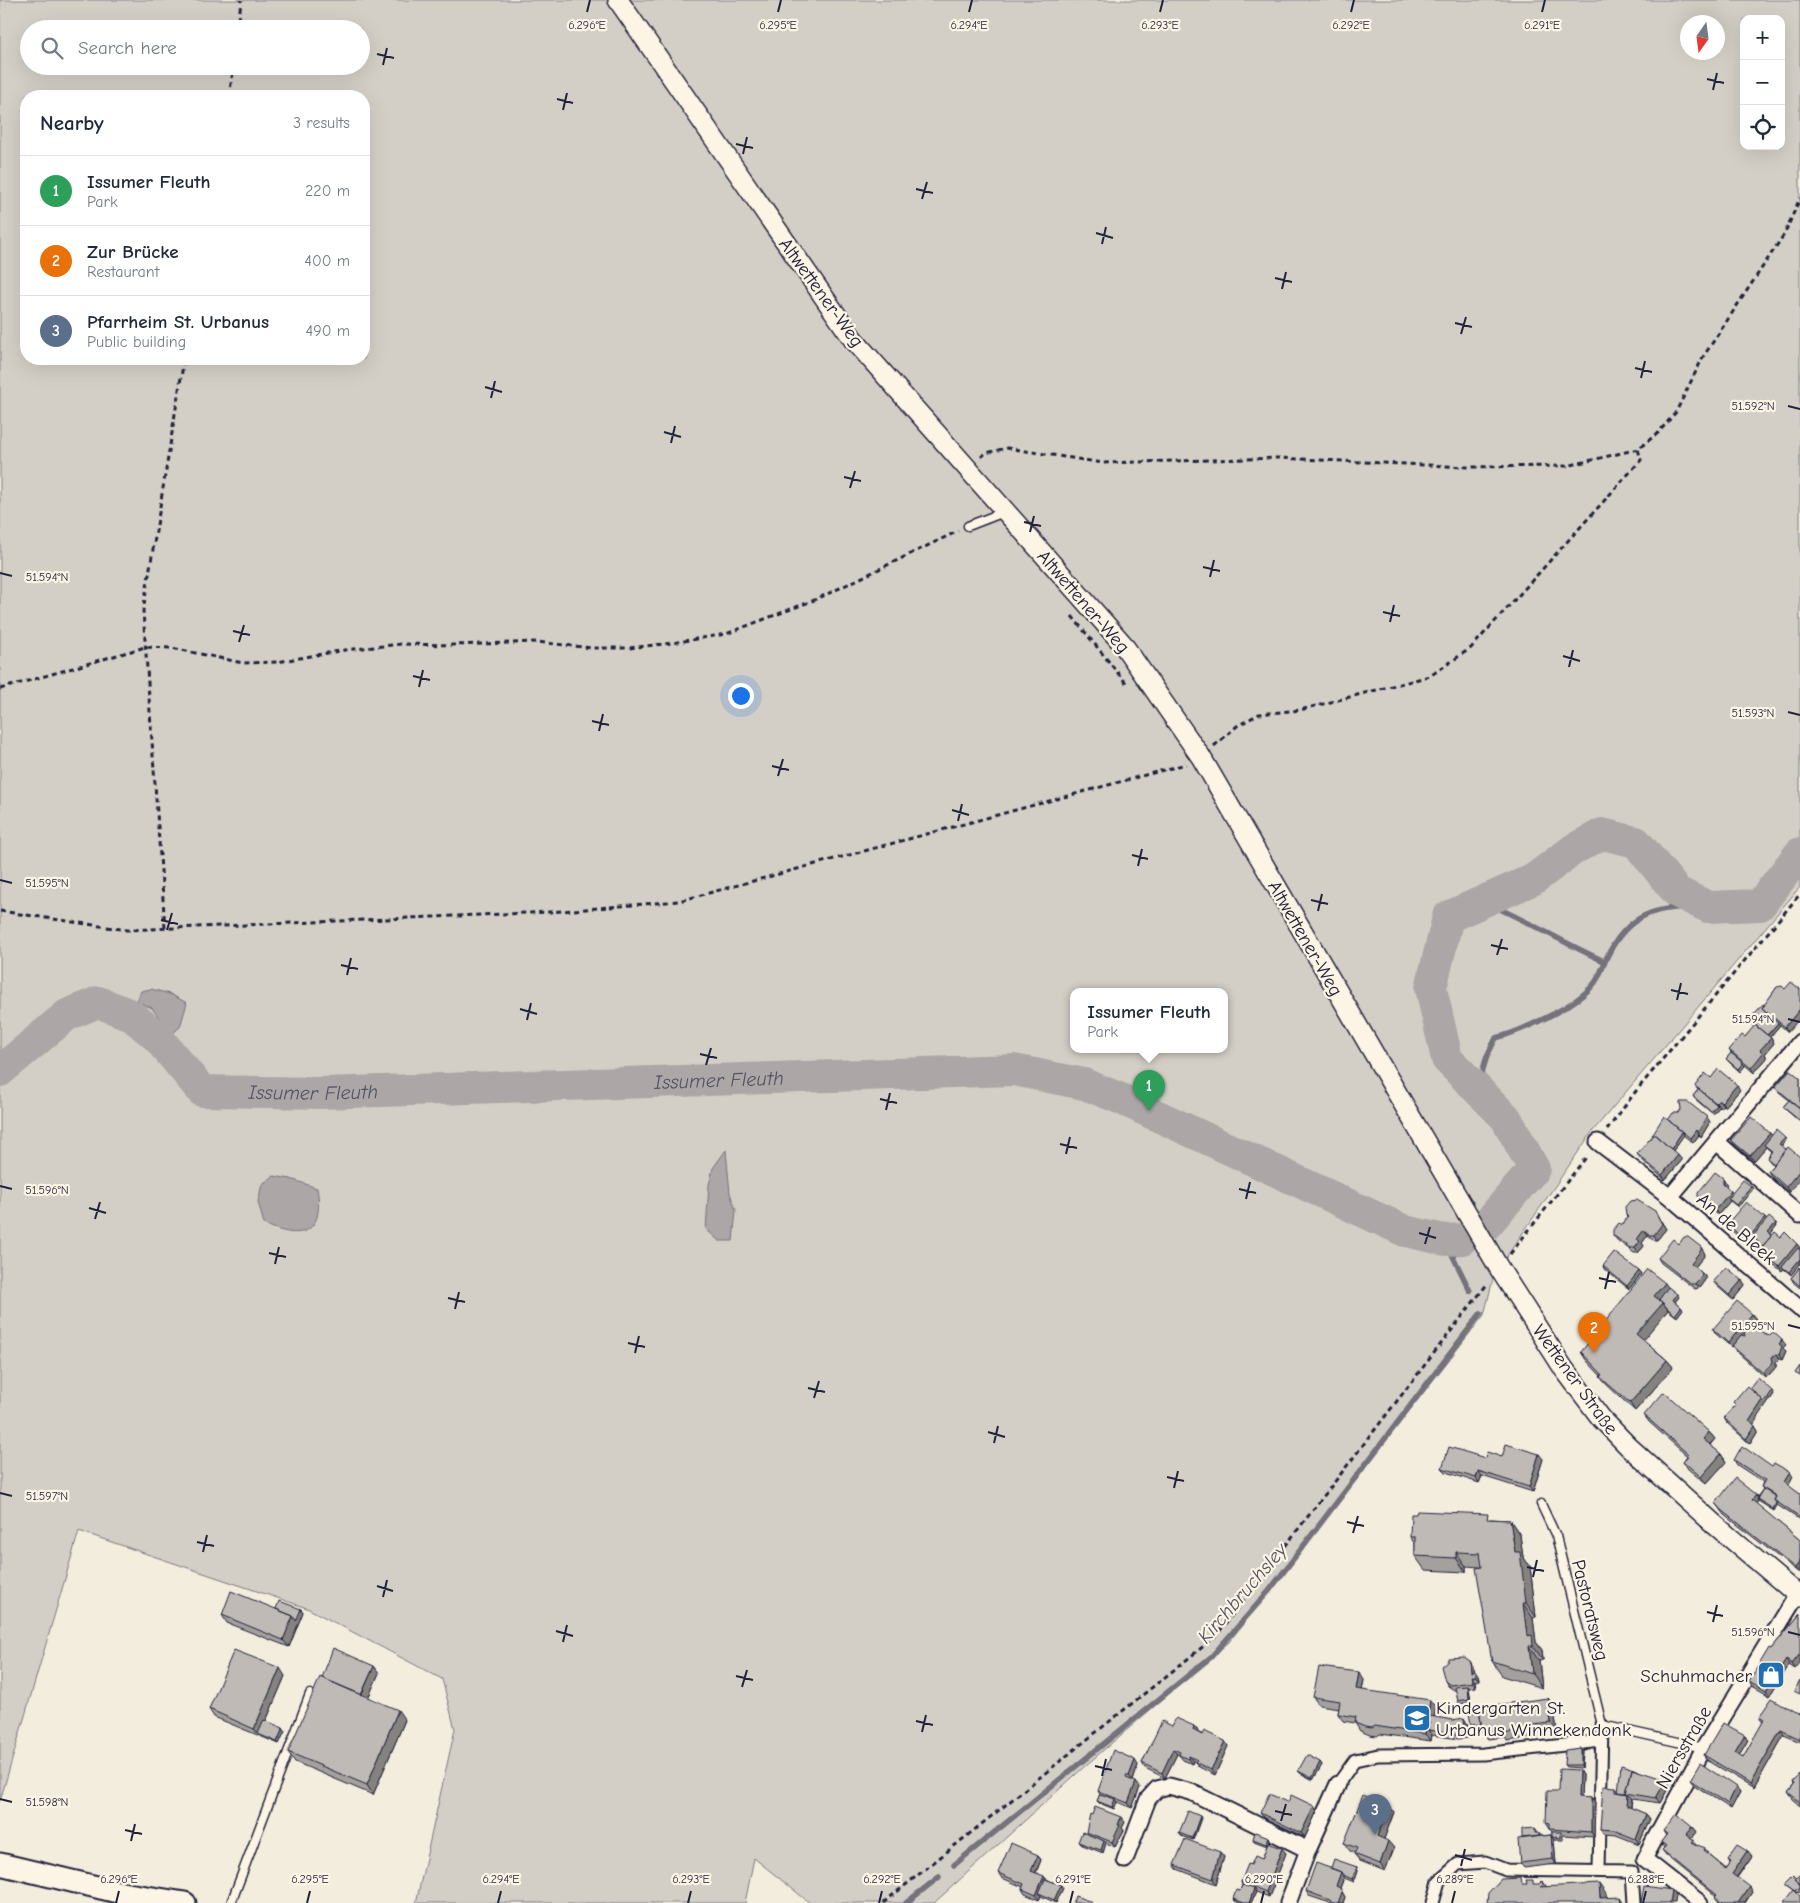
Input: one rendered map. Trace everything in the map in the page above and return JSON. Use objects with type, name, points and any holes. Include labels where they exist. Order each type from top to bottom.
[{"type":"main road","points":[[0,1864],[122,1893],[185,1903]]},
{"type":"street","name":"Altwettener-Weg","points":[[618,0],[853,339],[1122,642],[1442,1168]]},
{"type":"street","name":"An de Bleek","points":[[1670,1197],[1717,1142],[1795,1058],[1800,1042]]},
{"type":"street","name":"An de Bleek","points":[[1598,1142],[1670,1197],[1800,1309]]},
{"type":"street","points":[[1717,1142],[1800,1215]]},
{"type":"street","name":"Wettener Straße","points":[[1442,1168],[1499,1268],[1564,1369],[1601,1418],[1628,1446],[1714,1524],[1799,1594]]},
{"type":"street","name":"Niersstraße","points":[[1632,1872],[1644,1859],[1704,1748],[1799,1594]]},
{"type":"street","points":[[1597,1870],[1602,1725]]},
{"type":"street","points":[[1288,1903],[1308,1850],[1338,1784],[1355,1760],[1378,1755],[1483,1754],[1601,1741]]},
{"type":"street","points":[[1125,1860],[1148,1799],[1157,1789],[1168,1786],[1191,1792],[1308,1850]]},
{"type":"street","points":[[1644,1859],[1700,1903]]},
{"type":"street","points":[[1434,1903],[1439,1881],[1458,1864],[1485,1862],[1506,1870],[1632,1872],[1635,1891],[1634,1903]]},
{"type":"lane","points":[[968,526],[1006,512]]},
{"type":"lane","name":"Pastoratsweg","points":[[1541,1504],[1556,1536],[1602,1725]]},
{"type":"lane","points":[[231,1903],[310,1694]]},
{"type":"lane","points":[[1602,1725],[1704,1748]]},
{"type":"path","points":[[239,20],[241,0]]},
{"type":"path","points":[[230,90],[232,75]]},
{"type":"path","points":[[968,468],[986,453],[1007,448],[1103,463],[1279,458],[1467,467],[1567,466],[1638,450],[1658,433],[1676,412],[1703,356],[1785,233],[1800,198]]},
{"type":"path","points":[[165,928],[143,611],[183,365]]},
{"type":"path","points":[[0,911],[127,930],[550,912],[679,901],[1175,768],[1190,762],[1192,756],[1237,726],[1259,714],[1300,710],[1430,676],[1471,648],[1640,460],[1638,450]]},
{"type":"path","points":[[0,689],[145,647],[172,648],[243,663],[277,662],[345,650],[402,644],[455,646],[537,642],[591,648],[629,648],[726,634],[817,598],[968,526]]},
{"type":"path","points":[[1066,609],[1128,686]]},
{"type":"path","points":[[883,1903],[1215,1637],[1642,1084],[1800,894]]},
{"type":"shaded area","points":[[0,0],[1800,0],[1800,887],[1592,1132],[1494,1275],[1484,1315],[1229,1642],[1085,1766],[934,1903],[810,1903],[754,1858],[745,1903],[416,1903],[455,1729],[442,1679],[307,1608],[79,1531],[0,1801]]},
{"type":"shaded area","points":[[151,989],[170,994],[187,1003],[180,1027],[171,1035],[152,1008],[137,1001],[141,991]]},
{"type":"shaded area","points":[[726,1150],[730,1193],[736,1210],[733,1241],[719,1241],[706,1229],[709,1185],[713,1168]]},
{"type":"shaded area","points":[[274,1176],[291,1179],[317,1188],[319,1203],[317,1215],[314,1224],[308,1230],[289,1232],[264,1224],[258,1202],[262,1184]]},
{"type":"building","points":[[1791,982],[1800,989],[1800,1009],[1785,1027],[1762,1008],[1777,987],[1782,986],[1785,989]]},
{"type":"building","points":[[1763,1004],[1765,1005],[1762,1008],[1764,1011],[1778,1023],[1767,1035],[1748,1021]]},
{"type":"building","points":[[1755,1025],[1771,1038],[1760,1050],[1763,1053],[1751,1068],[1729,1050],[1742,1035],[1745,1037]]},
{"type":"building","points":[[1731,1053],[1743,1063],[1738,1069],[1726,1059]]},
{"type":"building","points":[[1718,1069],[1737,1085],[1722,1102],[1719,1100],[1716,1103],[1695,1086],[1705,1073],[1711,1078]]},
{"type":"building","points":[[1790,1070],[1800,1078],[1800,1108],[1775,1087]]},
{"type":"building","points":[[1699,1089],[1717,1105],[1711,1112],[1693,1096]]},
{"type":"building","points":[[1789,1100],[1800,1108],[1800,1121],[1783,1107]]},
{"type":"building","points":[[1680,1102],[1688,1102],[1707,1117],[1698,1132],[1696,1130],[1690,1138],[1668,1120],[1673,1113],[1678,1113],[1681,1109]]},
{"type":"building","points":[[1664,1116],[1682,1132],[1671,1149],[1654,1134],[1652,1135]]},
{"type":"building","points":[[1751,1117],[1770,1133],[1750,1156],[1731,1140]]},
{"type":"building","points":[[1776,1130],[1785,1138],[1779,1144],[1786,1149],[1774,1164],[1767,1158],[1772,1151],[1764,1145]]},
{"type":"building","points":[[1654,1134],[1678,1155],[1662,1175],[1637,1154]]},
{"type":"building","points":[[1788,1147],[1800,1157],[1800,1170],[1786,1187],[1768,1171]]},
{"type":"building","points":[[1715,1172],[1723,1178],[1723,1184],[1731,1191],[1715,1210],[1698,1196],[1698,1193]]},
{"type":"building","points":[[1743,1180],[1751,1186],[1736,1205],[1728,1198]]},
{"type":"building","points":[[1637,1200],[1655,1211],[1662,1224],[1654,1235],[1650,1235],[1644,1230],[1637,1239],[1640,1241],[1635,1248],[1630,1248],[1613,1235],[1613,1230],[1628,1217],[1625,1207],[1630,1201]]},
{"type":"building","points":[[1746,1202],[1765,1218],[1746,1241],[1727,1224]]},
{"type":"building","points":[[1769,1217],[1776,1223],[1768,1232],[1772,1235],[1762,1247],[1753,1236]]},
{"type":"building","points":[[1775,1232],[1781,1237],[1785,1232],[1797,1244],[1779,1266],[1758,1251]]},
{"type":"building","points":[[1684,1237],[1688,1237],[1701,1247],[1701,1250],[1691,1263],[1702,1275],[1695,1284],[1691,1284],[1658,1258],[1673,1239],[1679,1244]]},
{"type":"building","points":[[1798,1248],[1800,1250],[1800,1259],[1789,1272],[1782,1267]]},
{"type":"building","points":[[1614,1252],[1639,1271],[1627,1286],[1603,1266]]},
{"type":"building","points":[[1726,1267],[1742,1280],[1729,1295],[1713,1281]]},
{"type":"building","points":[[1800,1267],[1800,1286],[1791,1278]]},
{"type":"building","points":[[1647,1269],[1665,1283],[1654,1296],[1663,1303],[1636,1334],[1667,1360],[1630,1403],[1600,1377],[1602,1374],[1581,1352]]},
{"type":"building","points":[[1668,1287],[1677,1294],[1673,1300],[1681,1307],[1675,1315],[1659,1300]]},
{"type":"building","points":[[1737,1301],[1752,1314],[1728,1343],[1713,1329]]},
{"type":"building","points":[[1752,1323],[1763,1333],[1770,1335],[1773,1332],[1782,1340],[1779,1344],[1782,1346],[1779,1355],[1776,1354],[1772,1357],[1773,1362],[1763,1373],[1732,1346],[1741,1335],[1745,1336],[1744,1332]]},
{"type":"building","points":[[1800,1366],[1800,1376],[1795,1373]]},
{"type":"building","points":[[1758,1378],[1772,1391],[1765,1402],[1750,1388]]},
{"type":"building","points":[[1747,1386],[1763,1400],[1750,1420],[1755,1426],[1746,1439],[1724,1418],[1736,1405],[1733,1402]]},
{"type":"building","points":[[1664,1392],[1709,1432],[1703,1439],[1721,1454],[1701,1477],[1683,1461],[1689,1455],[1644,1415]]},
{"type":"building","points":[[1506,1444],[1539,1454],[1529,1487],[1478,1471],[1476,1478],[1442,1468],[1449,1447],[1485,1458],[1487,1452],[1502,1457]]},
{"type":"building","points":[[1742,1446],[1772,1467],[1774,1463],[1790,1472],[1784,1482],[1800,1494],[1800,1518],[1774,1500],[1776,1496],[1761,1487],[1765,1480],[1734,1460]]},
{"type":"building","points":[[1735,1478],[1756,1495],[1752,1500],[1800,1540],[1800,1561],[1795,1568],[1722,1510],[1716,1503]]},
{"type":"building","points":[[1763,1489],[1776,1497],[1773,1509],[1757,1499]]},
{"type":"building","points":[[1417,1511],[1488,1514],[1487,1519],[1510,1520],[1515,1552],[1520,1552],[1526,1603],[1523,1603],[1527,1636],[1532,1635],[1533,1646],[1529,1646],[1532,1674],[1492,1661],[1476,1568],[1482,1567],[1480,1553],[1456,1552],[1456,1558],[1415,1556],[1415,1537],[1410,1537],[1411,1514],[1416,1514]]},
{"type":"building","points":[[231,1591],[293,1616],[283,1640],[222,1615]]},
{"type":"building","points":[[279,1601],[301,1609],[296,1621],[293,1616],[276,1609]]},
{"type":"building","points":[[1800,1614],[1800,1654],[1792,1664],[1786,1660],[1766,1691],[1749,1681],[1769,1648],[1771,1649]]},
{"type":"building","points":[[333,1648],[374,1666],[361,1695],[322,1678]]},
{"type":"building","points":[[234,1650],[280,1668],[254,1729],[209,1709]]},
{"type":"building","points":[[1464,1657],[1470,1661],[1471,1672],[1475,1671],[1475,1676],[1471,1676],[1473,1682],[1450,1685],[1445,1681],[1441,1666],[1448,1658]]},
{"type":"building","points":[[1319,1667],[1359,1672],[1356,1689],[1430,1700],[1425,1734],[1375,1726],[1372,1728],[1365,1727],[1355,1723],[1356,1717],[1338,1714],[1340,1701],[1313,1697]]},
{"type":"building","points":[[320,1677],[398,1710],[367,1785],[288,1752]]},
{"type":"building","points":[[1800,1681],[1800,1694],[1794,1691]]},
{"type":"building","points":[[1468,1686],[1469,1699],[1458,1701],[1455,1687]]},
{"type":"building","points":[[1548,1698],[1551,1723],[1532,1725],[1533,1730],[1502,1734],[1502,1729],[1482,1732],[1479,1707]]},
{"type":"building","points":[[1772,1698],[1800,1715],[1800,1739],[1781,1730],[1750,1783],[1704,1755],[1723,1723],[1745,1735],[1735,1752],[1743,1757],[1764,1720],[1759,1717]]},
{"type":"building","points":[[1480,1712],[1481,1724],[1471,1725],[1469,1713]]},
{"type":"building","points":[[1430,1716],[1452,1720],[1464,1718],[1466,1733],[1455,1734],[1428,1730]]},
{"type":"building","points":[[1176,1718],[1194,1726],[1193,1730],[1202,1735],[1204,1731],[1225,1741],[1211,1770],[1195,1762],[1197,1760],[1189,1756],[1188,1759],[1179,1755],[1180,1752],[1173,1749],[1162,1773],[1142,1763],[1162,1721],[1172,1726]]},
{"type":"building","points":[[264,1720],[283,1728],[277,1742],[258,1734]]},
{"type":"building","points":[[1581,1748],[1581,1765],[1564,1765],[1565,1750]]},
{"type":"building","points":[[1113,1750],[1135,1760],[1129,1776],[1126,1776],[1126,1778],[1136,1782],[1128,1803],[1098,1791]]},
{"type":"building","points":[[1307,1755],[1320,1762],[1312,1778],[1298,1771]]},
{"type":"building","points":[[1700,1763],[1736,1787],[1728,1804],[1690,1780]]},
{"type":"building","points":[[1621,1765],[1634,1769],[1632,1769],[1626,1793],[1618,1792]]},
{"type":"building","points":[[1559,1769],[1579,1770],[1578,1797],[1591,1798],[1591,1832],[1550,1829],[1550,1824],[1546,1823],[1547,1791],[1558,1791]]},
{"type":"building","points":[[1632,1769],[1666,1780],[1656,1798],[1626,1793]]},
{"type":"building","points":[[1800,1775],[1800,1803],[1788,1793],[1795,1784],[1793,1782]]},
{"type":"building","points":[[1603,1786],[1616,1787],[1616,1792],[1628,1794],[1627,1806],[1646,1814],[1636,1839],[1613,1830],[1600,1829]]},
{"type":"building","points":[[1100,1794],[1115,1799],[1112,1807],[1097,1801]]},
{"type":"building","points":[[1269,1794],[1288,1802],[1291,1795],[1314,1806],[1301,1833],[1260,1813]]},
{"type":"building","points":[[1363,1795],[1389,1805],[1377,1836],[1388,1841],[1380,1864],[1354,1854],[1357,1848],[1344,1843]]},
{"type":"building","points":[[1095,1807],[1121,1817],[1118,1825],[1120,1825],[1112,1842],[1086,1832],[1090,1814],[1092,1815]]},
{"type":"building","points":[[1188,1811],[1200,1816],[1192,1838],[1179,1833]]},
{"type":"building","points":[[1676,1814],[1692,1827],[1686,1834],[1694,1840],[1692,1842],[1704,1848],[1703,1851],[1725,1869],[1731,1861],[1728,1859],[1738,1845],[1748,1851],[1732,1874],[1749,1887],[1738,1903],[1722,1903],[1715,1897],[1717,1895],[1662,1850],[1666,1846],[1661,1842],[1667,1834],[1663,1831]]},
{"type":"building","points":[[1535,1828],[1535,1833],[1539,1833],[1539,1836],[1522,1838],[1522,1829]]},
{"type":"building","points":[[1082,1832],[1104,1841],[1101,1850],[1078,1842]]},
{"type":"building","points":[[1255,1832],[1269,1837],[1266,1844],[1253,1839]]},
{"type":"building","points":[[1552,1832],[1561,1832],[1561,1838],[1552,1837]]},
{"type":"building","points":[[1551,1835],[1553,1859],[1520,1863],[1518,1839]]},
{"type":"building","points":[[1185,1839],[1220,1852],[1213,1879],[1174,1865]]},
{"type":"building","points":[[1011,1843],[1038,1855],[1031,1871],[1044,1876],[1036,1895],[1022,1889],[1024,1884],[998,1873]]},
{"type":"building","points":[[1268,1843],[1282,1848],[1266,1892],[1241,1882],[1248,1864],[1251,1865],[1255,1856],[1262,1859]]},
{"type":"building","points":[[1334,1859],[1357,1867],[1352,1879],[1331,1868]]},
{"type":"building","points":[[1316,1863],[1341,1872],[1336,1886],[1342,1892],[1338,1903],[1332,1903],[1330,1900],[1306,1891]]},
{"type":"building","points":[[1800,1874],[1800,1884],[1795,1879]]},
{"type":"building","points":[[1793,1875],[1800,1885],[1796,1891],[1785,1883]]},
{"type":"building","points":[[1520,1878],[1521,1884],[1526,1884],[1525,1880],[1533,1880],[1533,1884],[1539,1884],[1542,1881],[1544,1883],[1540,1887],[1599,1884],[1600,1898],[1620,1897],[1621,1903],[1487,1903],[1488,1893],[1501,1879]]},
{"type":"building","points":[[1045,1879],[1061,1885],[1054,1900],[1039,1893]]},
{"type":"building","points":[[1242,1885],[1254,1889],[1249,1903],[1233,1899],[1236,1890],[1240,1891]]},
{"type":"building","points":[[1644,1886],[1672,1890],[1670,1903],[1641,1903]]},
{"type":"building","points":[[1794,1890],[1800,1896],[1800,1903],[1784,1903]]},
{"type":"building","points":[[1075,1896],[1092,1902],[1073,1903]]},
{"type":"waterway","name":"Issumer Fleuth","points":[[1487,1224],[1534,1169],[1506,1118],[1447,1059],[1431,988],[1448,917],[1534,879],[1574,849],[1602,834],[1636,842],[1677,892],[1708,907],[1760,905],[1800,853]]},
{"type":"waterway","name":"Issumer Fleuth","points":[[1484,902],[1604,961]]},
{"type":"waterway","name":"Issumer Fleuth","points":[[1477,1089],[1487,1056],[1496,1038],[1520,1030],[1548,1017],[1585,993],[1596,982],[1610,951],[1629,926],[1651,913],[1677,908],[1708,907]]},
{"type":"waterway","name":"Issumer Fleuth","points":[[0,1071],[67,1015],[98,1002],[131,1015],[157,1037],[202,1091],[322,1093],[1014,1070],[1084,1084],[1119,1098],[1405,1231],[1445,1240],[1462,1239]]},
{"type":"waterway","name":"Kirchbruchsley","points":[[1445,1240],[1470,1291]]},
{"type":"waterway","name":"Kirchbruchsley","points":[[954,1865],[1211,1657],[1269,1591],[1481,1313]]},
{"type":"waterway","name":"Kirchbruchsley","points":[[906,1903],[939,1877]]},
{"type":"place","name":"Issumer Fleuth","points":[[1149,1111]]},
{"type":"place","name":"Zur Brücke","points":[[1594,1353]]},
{"type":"place","name":"Schuhmacher","points":[[1771,1675]]},
{"type":"place","name":"Kindergarten St. Urbanus Winnekendonk","points":[[1417,1718]]},
{"type":"place","name":"Pfarrheim St. Urbanus","points":[[1375,1835]]}]
